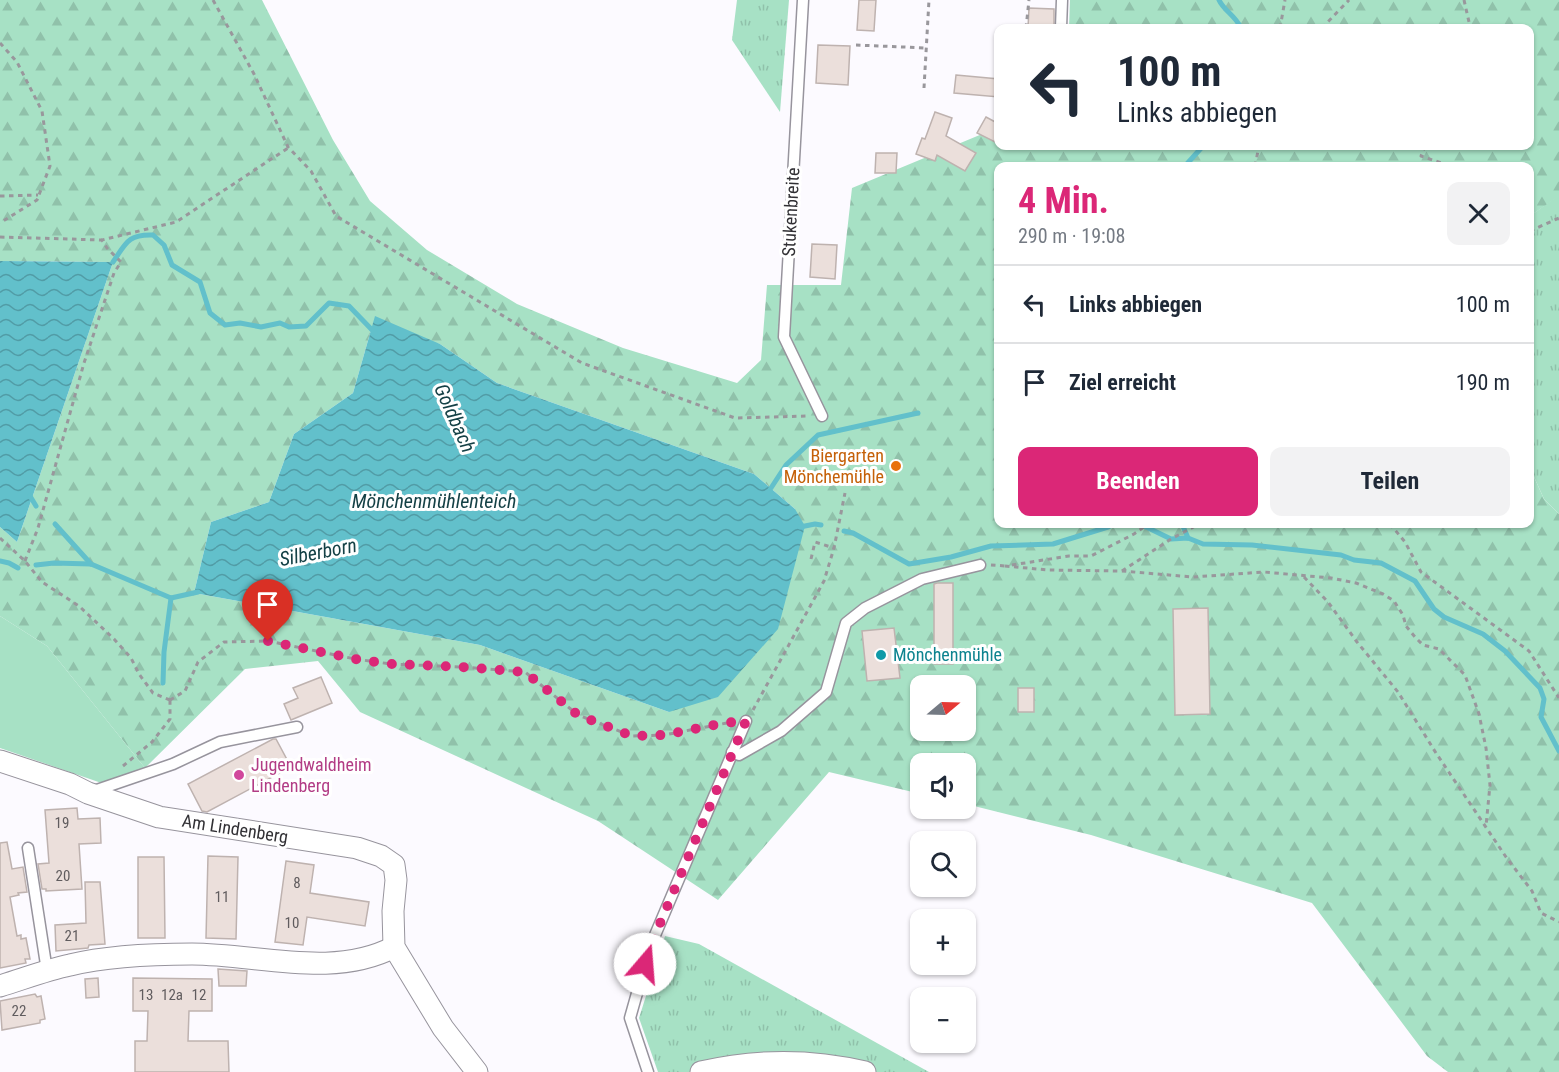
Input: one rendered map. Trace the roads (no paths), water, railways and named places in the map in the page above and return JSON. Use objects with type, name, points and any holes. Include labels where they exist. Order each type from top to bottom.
[{"type":"street","name":"Am Lindenberg","points":[[0,761],[159,817],[357,848],[381,856],[394,866],[396,880],[393,911],[394,947],[443,1028],[477,1072]]},
{"type":"street","points":[[0,986],[72,964],[103,960],[192,954],[317,963],[369,958],[394,947]]},
{"type":"street","points":[[701,1072],[776,1061],[820,1063],[865,1072]]},
{"type":"lane","name":"Stukenbreite","points":[[803,0],[784,337],[822,416]]},
{"type":"lane","points":[[1061,24],[1062,0]]},
{"type":"lane","points":[[732,752],[739,755],[781,730],[826,692],[846,623],[865,608],[922,579],[980,565]]},
{"type":"lane","points":[[648,1072],[630,1018],[650,947],[746,721]]},
{"type":"lane","points":[[88,793],[173,764],[220,742],[297,727]]},
{"type":"lane","points":[[28,848],[47,971]]},
{"type":"water","points":[[0,261],[113,262],[17,542],[0,527]]},
{"type":"water","name":"Mönchenmühlenteich","points":[[375,316],[440,344],[497,383],[754,474],[795,509],[805,526],[778,629],[718,697],[669,712],[480,645],[194,593],[211,522],[269,502],[294,434],[353,393]]},
{"type":"waterway","points":[[1219,0],[1238,24]]},
{"type":"waterway","points":[[1189,162],[1199,150]]},
{"type":"waterway","name":"Goldbach","points":[[113,262],[128,241],[138,236],[153,235],[164,245],[172,265],[200,282],[210,313],[225,325],[240,323],[261,327],[280,323],[289,327],[306,326],[329,303],[349,306],[375,333]]},
{"type":"waterway","points":[[771,488],[786,465],[818,435],[918,413]]},
{"type":"waterway","points":[[30,496],[36,506]]},
{"type":"waterway","points":[[55,524],[91,564]]},
{"type":"waterway","name":"Goldbach","points":[[800,527],[821,525]]},
{"type":"waterway","name":"Goldbach","points":[[844,531],[853,533],[909,564],[951,557],[991,546],[1053,544],[1105,528]]},
{"type":"waterway","name":"Goldbach","points":[[1148,528],[1171,539],[1188,538],[1203,544],[1252,545],[1341,555],[1354,560],[1381,563],[1415,581],[1434,609],[1444,617],[1483,634],[1505,651],[1540,688],[1544,699],[1541,717],[1559,751]]},
{"type":"waterway","points":[[1184,528],[1188,538]]},
{"type":"waterway","name":"Silberborn","points":[[0,561],[18,568]]},
{"type":"waterway","name":"Silberborn","points":[[36,565],[91,564],[171,598],[198,592]]},
{"type":"waterway","points":[[163,683],[164,652],[171,598]]},
{"type":"place","name":"Biergarten Mönchemühle","points":[[896,466]]},
{"type":"place","name":"Mönchenmühle","points":[[881,655]]},
{"type":"place","name":"Jugendwaldheim Lindenberg","points":[[239,775]]}]
